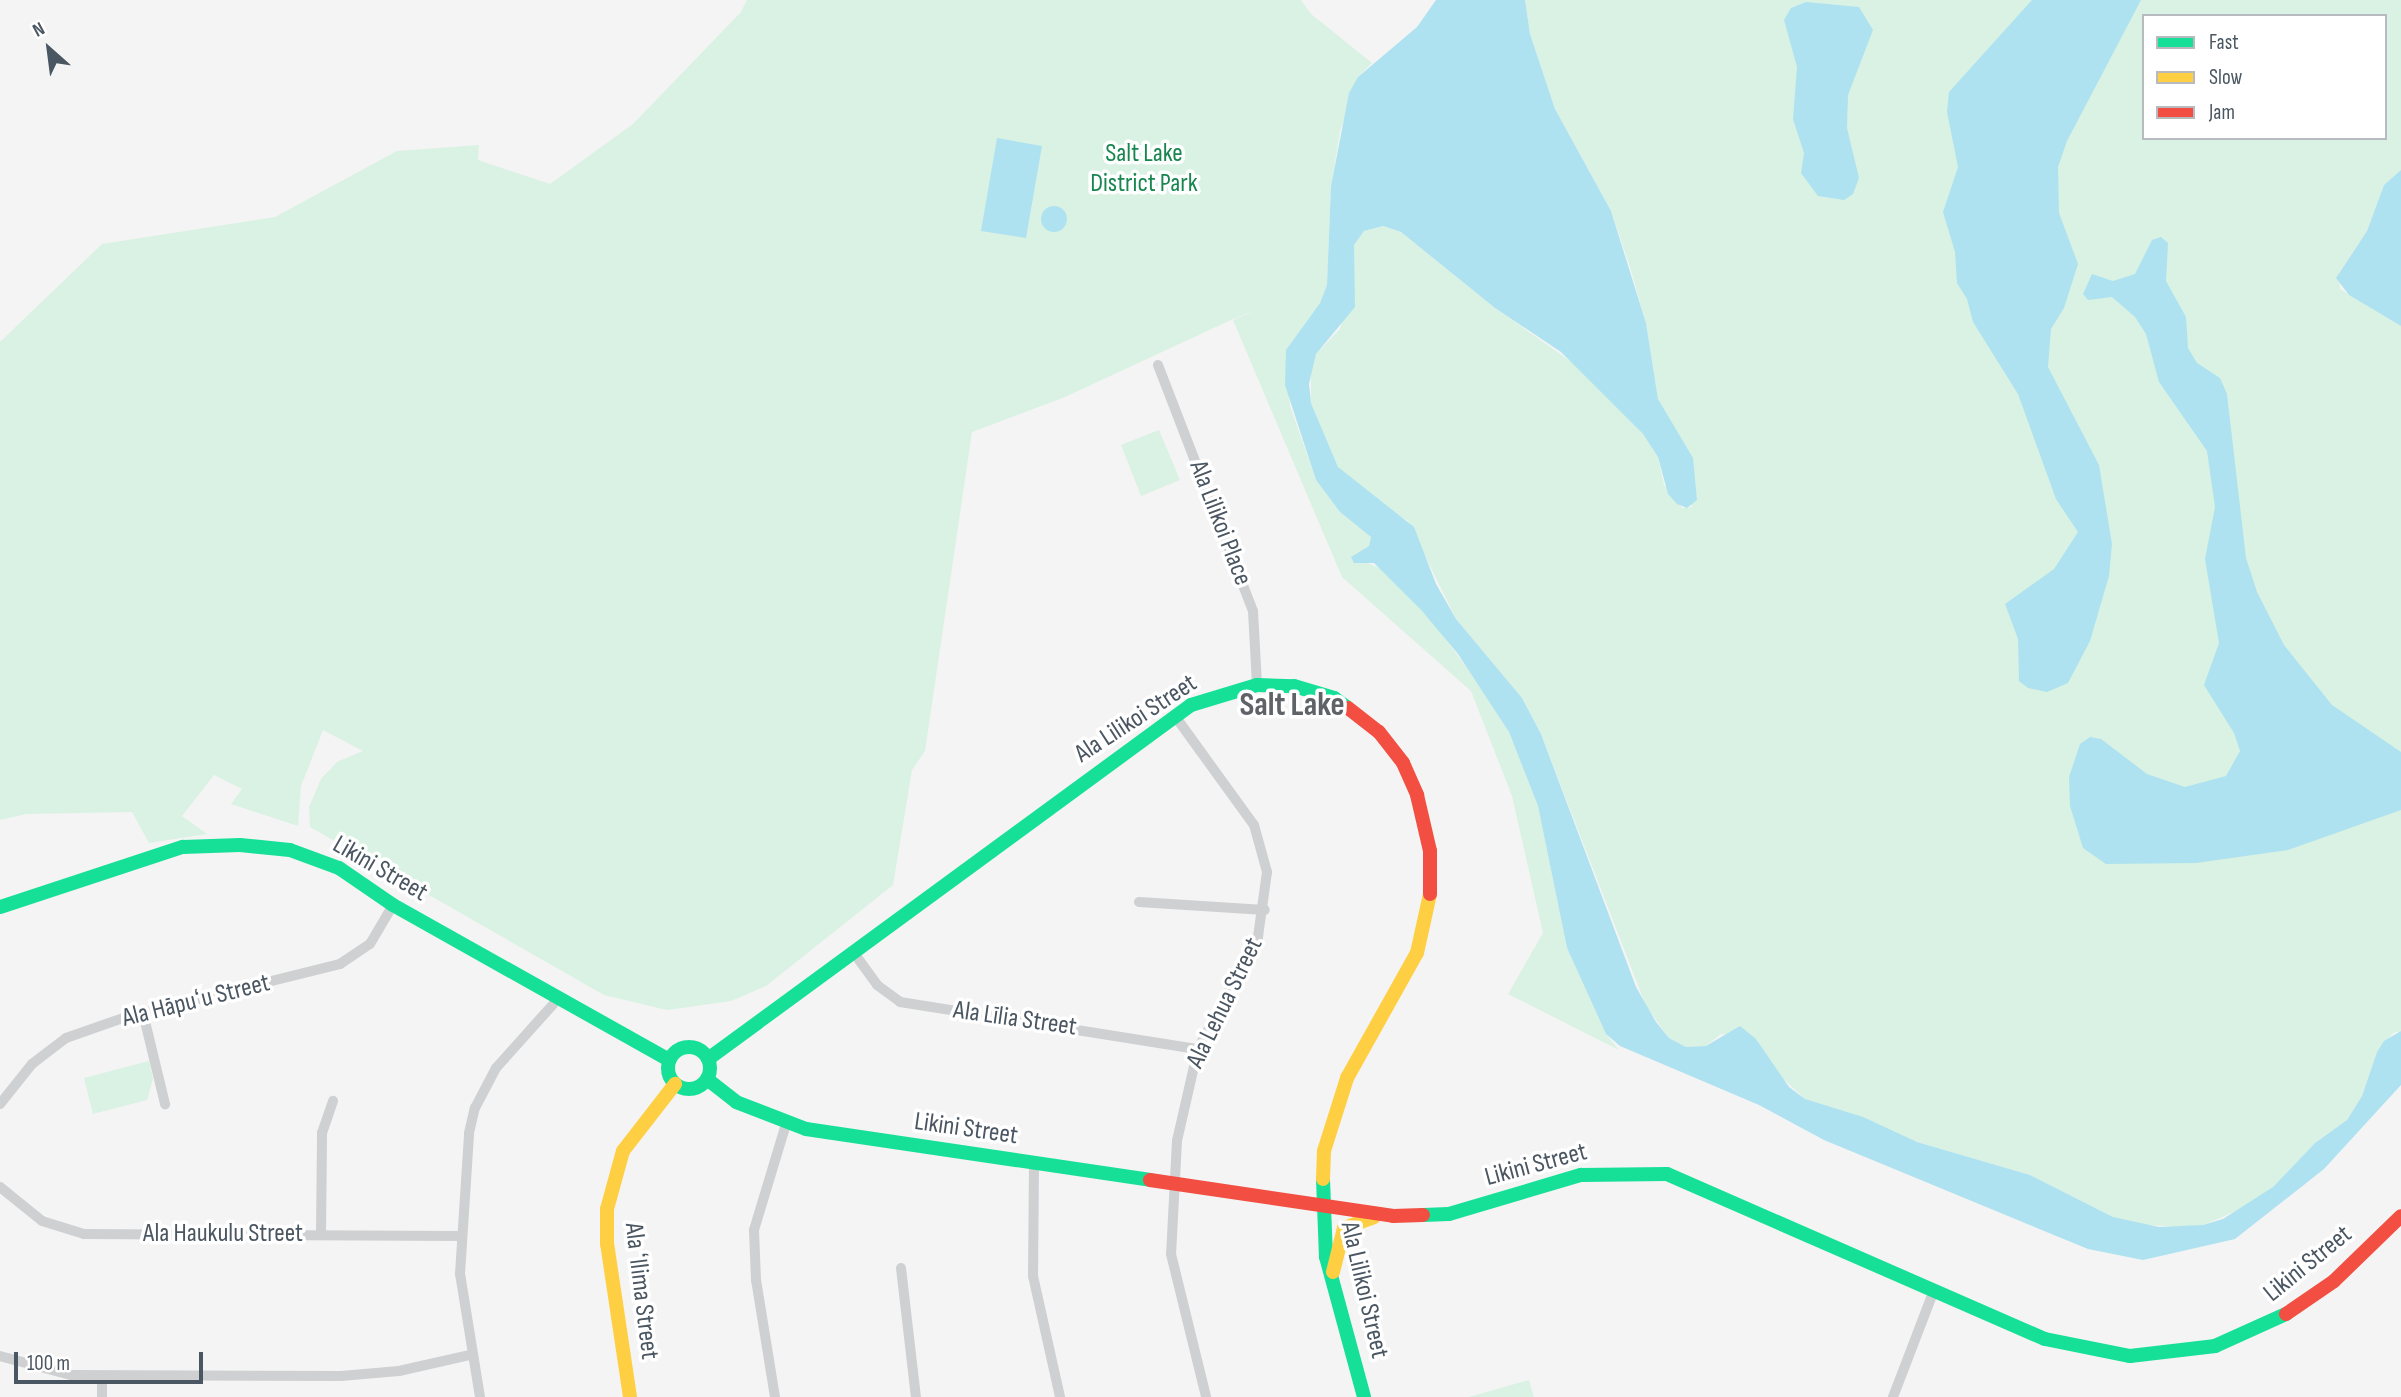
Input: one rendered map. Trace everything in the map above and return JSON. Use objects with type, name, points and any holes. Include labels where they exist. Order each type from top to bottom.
[{"type":"street","name":"Ala Lilikoi Place","points":[[1158,365],[1251,603],[1257,627],[1257,685]]},
{"type":"street","name":"Ala Lilikoi Street","points":[[708,1059],[1175,716],[1209,697],[1257,685],[1314,691],[1350,708],[1380,732],[1411,778],[1430,851],[1430,899],[1423,933],[1406,978],[1337,1100],[1324,1152],[1322,1204],[1331,1280],[1364,1397]]},
{"type":"street","name":"Ala Lehua Street","points":[[1175,716],[1254,825],[1267,872],[1265,910],[1251,956],[1198,1049],[1181,1114],[1173,1185],[1173,1266],[1206,1397]]},
{"type":"street","name":"Likini Street","points":[[0,907],[147,856],[211,845],[306,855],[351,875],[393,905],[668,1060]]},
{"type":"street","points":[[1139,902],[1265,910]]},
{"type":"street","name":"Ala Hāpuʻu Street","points":[[0,1104],[54,1045],[89,1028],[340,964],[370,944],[393,905]]},
{"type":"street","name":"Ala Līlia Street","points":[[854,953],[877,985],[900,1002],[1198,1049]]},
{"type":"street","points":[[480,1397],[470,1355],[461,1286],[466,1157],[475,1108],[508,1053],[558,999]]},
{"type":"street","points":[[143,1013],[166,1104]]},
{"type":"street","points":[[692,1046],[708,1059],[707,1079],[696,1088],[675,1084],[668,1073],[668,1060],[678,1049],[692,1046]]},
{"type":"street","name":"Likini Street","points":[[707,1079],[736,1102],[786,1124],[1034,1164],[1393,1216],[1449,1214],[1581,1175],[1652,1172],[1743,1204],[2061,1345],[2130,1356],[2187,1352],[2235,1340],[2289,1314],[2334,1281],[2401,1216]]},
{"type":"street","name":"Ala ʻIlima Street","points":[[630,1397],[607,1244],[607,1209],[623,1151],[675,1084]]},
{"type":"street","points":[[321,1234],[323,1133],[333,1101]]},
{"type":"street","points":[[775,1397],[756,1280],[754,1230],[786,1124]]},
{"type":"street","points":[[1034,1164],[1033,1276],[1060,1397]]},
{"type":"street","name":"Ala Haukulu Street","points":[[0,1187],[42,1221],[84,1234],[461,1236]]},
{"type":"street","points":[[1331,1280],[1344,1228],[1359,1220],[1393,1216]]},
{"type":"street","points":[[901,1268],[916,1397]]},
{"type":"street","points":[[1893,1397],[1934,1290]]},
{"type":"street","points":[[0,1356],[44,1371],[102,1376],[359,1376],[470,1355]]},
{"type":"street","points":[[102,1376],[102,1397]]},
{"type":"green space","name":"Salt Lake District Park","points":[[747,0],[1301,0],[1311,14],[1372,63],[1358,77],[1340,131],[1331,187],[1327,285],[1320,303],[1286,350],[1290,406],[1316,480],[1340,512],[1371,537],[1369,546],[1352,557],[1382,569],[1435,625],[1490,699],[1509,732],[1538,806],[1567,948],[1606,1034],[1619,1050],[1508,994],[1543,933],[1512,796],[1471,691],[1342,577],[1233,320],[1259,309],[1233,319],[1065,397],[972,432],[925,751],[912,770],[893,885],[766,986],[731,1001],[667,1010],[604,995],[310,827],[309,807],[321,779],[337,762],[363,751],[323,730],[301,786],[298,826],[231,804],[242,789],[214,775],[182,816],[207,834],[149,843],[132,812],[26,814],[0,820],[0,342],[102,244],[275,217],[397,151],[479,145],[478,160],[550,184],[633,124],[741,12]]},
{"type":"green space","points":[[1525,0],[2401,0],[2401,170],[2384,185],[2367,231],[2339,273],[2340,289],[2401,326],[2401,1031],[2393,1033],[2377,1052],[2362,1096],[2347,1120],[2315,1143],[2273,1187],[2241,1209],[2203,1225],[2182,1227],[2134,1224],[2113,1217],[2030,1175],[1917,1142],[1805,1099],[1777,1073],[1756,1039],[1721,1034],[1706,1046],[1686,1047],[1669,1038],[1646,1006],[1541,734],[1522,698],[1456,619],[1408,521],[1365,493],[1338,467],[1311,403],[1311,368],[1316,354],[1340,329],[1354,274],[1354,245],[1364,231],[1382,226],[1401,232],[1495,308],[1576,365],[1643,434],[1658,457],[1664,485],[1682,508],[1692,507],[1675,430],[1658,399],[1646,323],[1611,211],[1555,109],[1530,34]]},
{"type":"green space","points":[[1159,430],[1180,480],[1141,496],[1121,445]]},
{"type":"green space","points":[[149,1061],[153,1079],[147,1100],[93,1114],[84,1078]]},
{"type":"green space","points":[[1529,1380],[1534,1397],[1469,1397]]},
{"type":"water","points":[[1436,0],[1525,0],[1530,34],[1555,109],[1611,211],[1646,323],[1658,399],[1693,458],[1697,500],[1687,508],[1677,504],[1668,494],[1658,457],[1643,434],[1561,352],[1495,308],[1401,232],[1383,226],[1364,231],[1354,245],[1355,307],[1316,354],[1309,384],[1311,403],[1338,467],[1414,527],[1436,584],[1456,619],[1522,698],[1541,734],[1636,987],[1656,1022],[1669,1038],[1686,1047],[1706,1046],[1740,1026],[1756,1039],[1789,1087],[1805,1099],[1863,1117],[1917,1142],[2030,1175],[2113,1217],[2159,1227],[2203,1225],[2223,1219],[2273,1187],[2315,1143],[2347,1120],[2362,1096],[2377,1052],[2384,1041],[2401,1031],[2401,1085],[2324,1169],[2235,1239],[2143,1260],[2088,1249],[1824,1140],[1759,1105],[1620,1046],[1606,1034],[1567,948],[1538,806],[1509,732],[1458,654],[1422,611],[1374,563],[1354,563],[1351,557],[1369,546],[1371,537],[1340,512],[1316,480],[1285,385],[1286,350],[1320,303],[1327,285],[1331,186],[1349,93],[1358,77],[1417,27]]},
{"type":"water","points":[[2032,0],[2141,0],[2067,141],[2058,167],[2059,213],[2078,264],[2064,308],[2051,329],[2048,367],[2099,465],[2112,544],[2109,576],[2090,641],[2068,683],[2047,692],[2028,688],[2019,681],[2018,639],[2005,604],[2054,569],[2078,532],[2056,499],[2018,394],[1973,322],[1967,299],[1957,283],[1955,252],[1943,212],[1958,167],[1947,112],[1949,92]]},
{"type":"water","points":[[1806,2],[1859,7],[1873,30],[1848,95],[1847,128],[1859,178],[1853,194],[1844,200],[1818,196],[1801,173],[1804,153],[1793,119],[1797,67],[1784,20],[1791,8]]},
{"type":"water","points":[[997,138],[1042,146],[1026,238],[981,231]]},
{"type":"water","points":[[2401,170],[2401,326],[2349,295],[2336,278],[2367,231],[2384,185]]},
{"type":"water","points":[[1054,206],[1063,210],[1067,219],[1063,228],[1054,232],[1045,228],[1041,219],[1045,210]]},
{"type":"water","points":[[2161,237],[2168,243],[2166,281],[2186,317],[2188,348],[2197,363],[2220,378],[2227,394],[2246,558],[2257,592],[2284,645],[2332,705],[2401,752],[2401,810],[2288,850],[2196,863],[2106,864],[2083,848],[2070,806],[2069,777],[2080,744],[2090,737],[2101,739],[2147,774],[2185,787],[2226,776],[2240,751],[2234,733],[2204,685],[2219,643],[2205,559],[2215,507],[2207,451],[2159,382],[2146,334],[2135,317],[2112,297],[2088,300],[2083,294],[2092,274],[2113,281],[2135,274],[2152,240]]},
{"type":"traffic: fast","points":[[708,1059],[1191,705],[1257,685],[1294,686],[1334,698],[1348,708]]},
{"type":"traffic: fast","points":[[0,907],[183,847],[240,845],[290,850],[339,868],[393,905],[669,1060]]},
{"type":"traffic: fast","points":[[689,1047],[704,1053],[710,1068],[704,1083],[689,1089],[674,1083],[668,1068],[674,1053],[689,1047]]},
{"type":"traffic: fast","points":[[707,1079],[736,1102],[806,1129],[1150,1180]]},
{"type":"traffic: fast","points":[[1423,1215],[1449,1214],[1581,1175],[1667,1174],[2045,1339],[2130,1356],[2215,1346],[2286,1314]]},
{"type":"traffic: fast","points":[[1323,1179],[1326,1257],[1364,1397]]},
{"type":"traffic: slow","points":[[1323,1179],[1324,1151],[1347,1078],[1417,953],[1430,894]]},
{"type":"traffic: slow","points":[[630,1397],[607,1244],[607,1209],[623,1151],[675,1084]]},
{"type":"traffic: slow","points":[[1333,1272],[1344,1228],[1374,1217]]},
{"type":"traffic: jam","points":[[1348,708],[1379,732],[1403,763],[1417,795],[1430,851],[1430,894]]},
{"type":"traffic: jam","points":[[1150,1180],[1393,1216],[1423,1215]]},
{"type":"traffic: jam","points":[[2286,1314],[2334,1281],[2401,1216]]},
{"type":"district","name":"Salt Lake","points":[[1292,706]]}]
